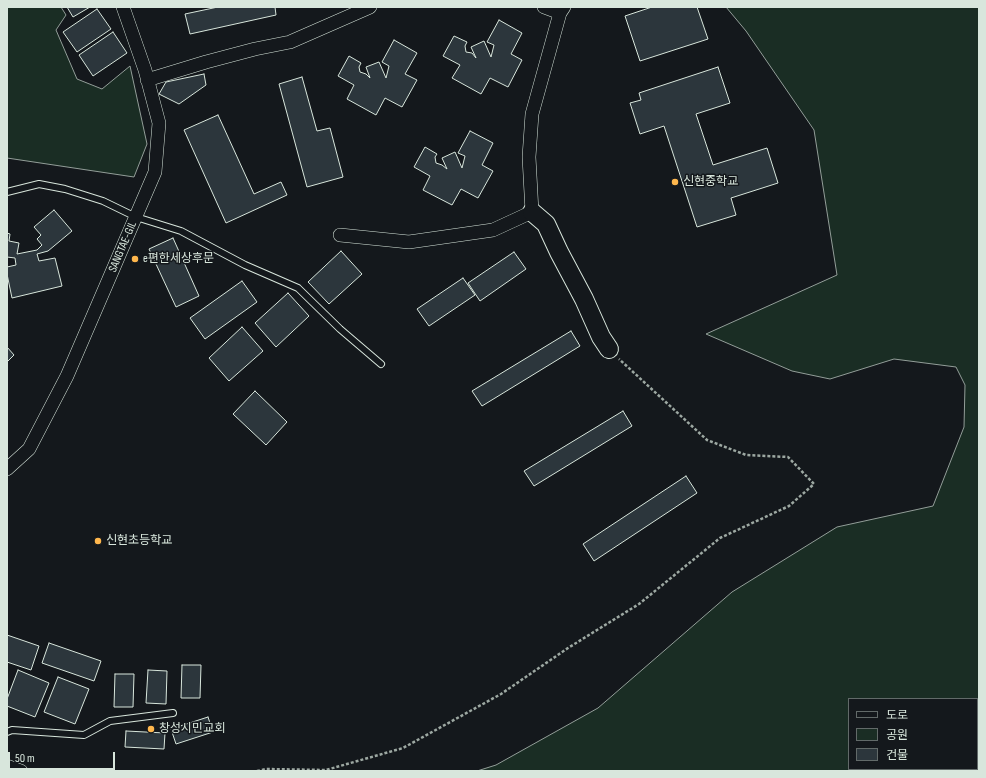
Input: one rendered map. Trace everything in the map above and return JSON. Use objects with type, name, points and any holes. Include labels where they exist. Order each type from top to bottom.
[{"type":"street","name":"SANGTAE-GIL","points":[[7,469],[29,449],[68,376],[155,172],[159,123],[147,80],[122,7]]},
{"type":"street","points":[[147,80],[206,62],[255,49],[290,42],[370,7]]},
{"type":"street","points":[[544,7],[562,10],[532,114],[529,157],[532,212],[546,224],[584,299],[601,337],[609,348]]},
{"type":"street","points":[[340,236],[409,242],[494,230],[532,212]]},
{"type":"street","points":[[7,766],[22,771]]},
{"type":"lane","points":[[7,192],[39,184],[65,189],[103,201],[136,217],[181,231],[245,265],[298,288],[340,329],[381,364]]},
{"type":"lane","points":[[7,732],[12,730],[84,735],[110,721],[173,714]]},
{"type":"path","points":[[257,771],[266,769],[326,770],[403,748],[501,694],[568,648],[639,604],[720,538],[788,506],[814,484],[788,457],[746,455],[707,440],[609,348]]},
{"type":"green space","points":[[7,7],[61,7],[66,15],[56,30],[77,79],[102,89],[130,66],[147,144],[134,177],[7,158]]},
{"type":"green space","points":[[726,7],[979,7],[979,771],[477,771],[496,765],[598,708],[732,592],[837,527],[933,506],[964,427],[965,385],[956,367],[894,359],[830,379],[792,371],[706,334],[837,275],[814,130],[746,31]]},
{"type":"building","points":[[67,7],[90,7],[73,17]]},
{"type":"building","points":[[218,7],[275,7],[276,15],[190,34],[185,14]]},
{"type":"building","points":[[652,7],[697,7],[708,39],[640,61],[625,16]]},
{"type":"building","points":[[97,9],[111,29],[77,52],[63,32]]},
{"type":"building","points":[[499,20],[522,33],[511,54],[522,60],[508,87],[490,78],[481,94],[452,78],[460,65],[443,56],[454,36],[467,42],[465,46],[466,52],[472,53],[476,58],[471,47],[484,41],[491,57],[494,45],[487,42]]},
{"type":"building","points":[[113,32],[127,53],[93,76],[79,55]]},
{"type":"building","points":[[394,40],[417,53],[405,74],[417,80],[402,107],[385,98],[376,115],[347,99],[354,85],[338,76],[349,56],[361,63],[359,67],[360,72],[366,74],[370,78],[366,67],[379,62],[386,78],[389,66],[382,62]]},
{"type":"building","points":[[718,67],[730,103],[696,114],[713,165],[767,148],[778,183],[731,198],[736,215],[697,227],[664,126],[640,134],[630,103],[641,100],[639,93]]},
{"type":"building","points":[[204,74],[206,85],[179,104],[159,94],[166,82]]},
{"type":"building","points":[[302,77],[317,131],[330,128],[343,177],[307,187],[279,84]]},
{"type":"building","points":[[218,115],[254,194],[281,182],[287,195],[226,223],[184,130]]},
{"type":"building","points":[[470,131],[493,143],[482,165],[493,171],[478,198],[461,189],[452,205],[423,190],[430,176],[414,167],[425,147],[437,154],[435,157],[436,163],[447,169],[442,158],[455,152],[462,168],[465,156],[458,153]]},
{"type":"building","points":[[54,210],[72,231],[48,251],[37,254],[39,261],[55,258],[62,286],[12,298],[7,267],[16,265],[15,258],[7,257],[7,233],[10,234],[9,241],[19,243],[17,254],[37,250],[42,245],[37,239],[41,235],[34,227]]},
{"type":"building","points":[[173,238],[199,296],[176,307],[149,249]]},
{"type":"building","points":[[341,251],[362,274],[329,304],[308,282]]},
{"type":"building","points":[[514,252],[526,269],[480,301],[468,283]]},
{"type":"building","points":[[463,278],[475,295],[429,326],[417,309]]},
{"type":"building","points":[[242,281],[257,302],[205,339],[190,318]]},
{"type":"building","points":[[288,293],[309,316],[276,347],[255,323]]},
{"type":"building","points":[[242,327],[263,351],[229,381],[209,358]]},
{"type":"building","points":[[571,331],[580,346],[482,406],[472,391]]},
{"type":"building","points":[[7,347],[14,355],[7,362]]},
{"type":"building","points":[[255,391],[287,422],[266,445],[233,414]]},
{"type":"building","points":[[623,411],[632,426],[534,486],[524,471]]},
{"type":"building","points":[[686,476],[697,493],[594,561],[583,544]]},
{"type":"building","points":[[7,635],[39,646],[31,670],[7,662]]},
{"type":"building","points":[[49,643],[101,661],[94,681],[42,663]]},
{"type":"building","points":[[182,665],[201,665],[200,698],[181,698]]},
{"type":"building","points":[[18,670],[49,683],[35,717],[7,706],[7,699]]},
{"type":"building","points":[[148,670],[167,671],[166,704],[146,703]]},
{"type":"building","points":[[115,674],[134,674],[133,707],[114,707]]},
{"type":"building","points":[[58,677],[89,689],[75,724],[44,712]]},
{"type":"building","points":[[208,717],[213,732],[176,744],[171,729]]},
{"type":"building","points":[[126,731],[165,733],[164,749],[125,747]]},
{"type":"place","name":"신현중학교","points":[[675,182]]},
{"type":"place","name":"e편한세상후문","points":[[135,259]]},
{"type":"place","name":"신현초등학교","points":[[98,541]]},
{"type":"place","name":"창성시민교회","points":[[151,729]]}]
